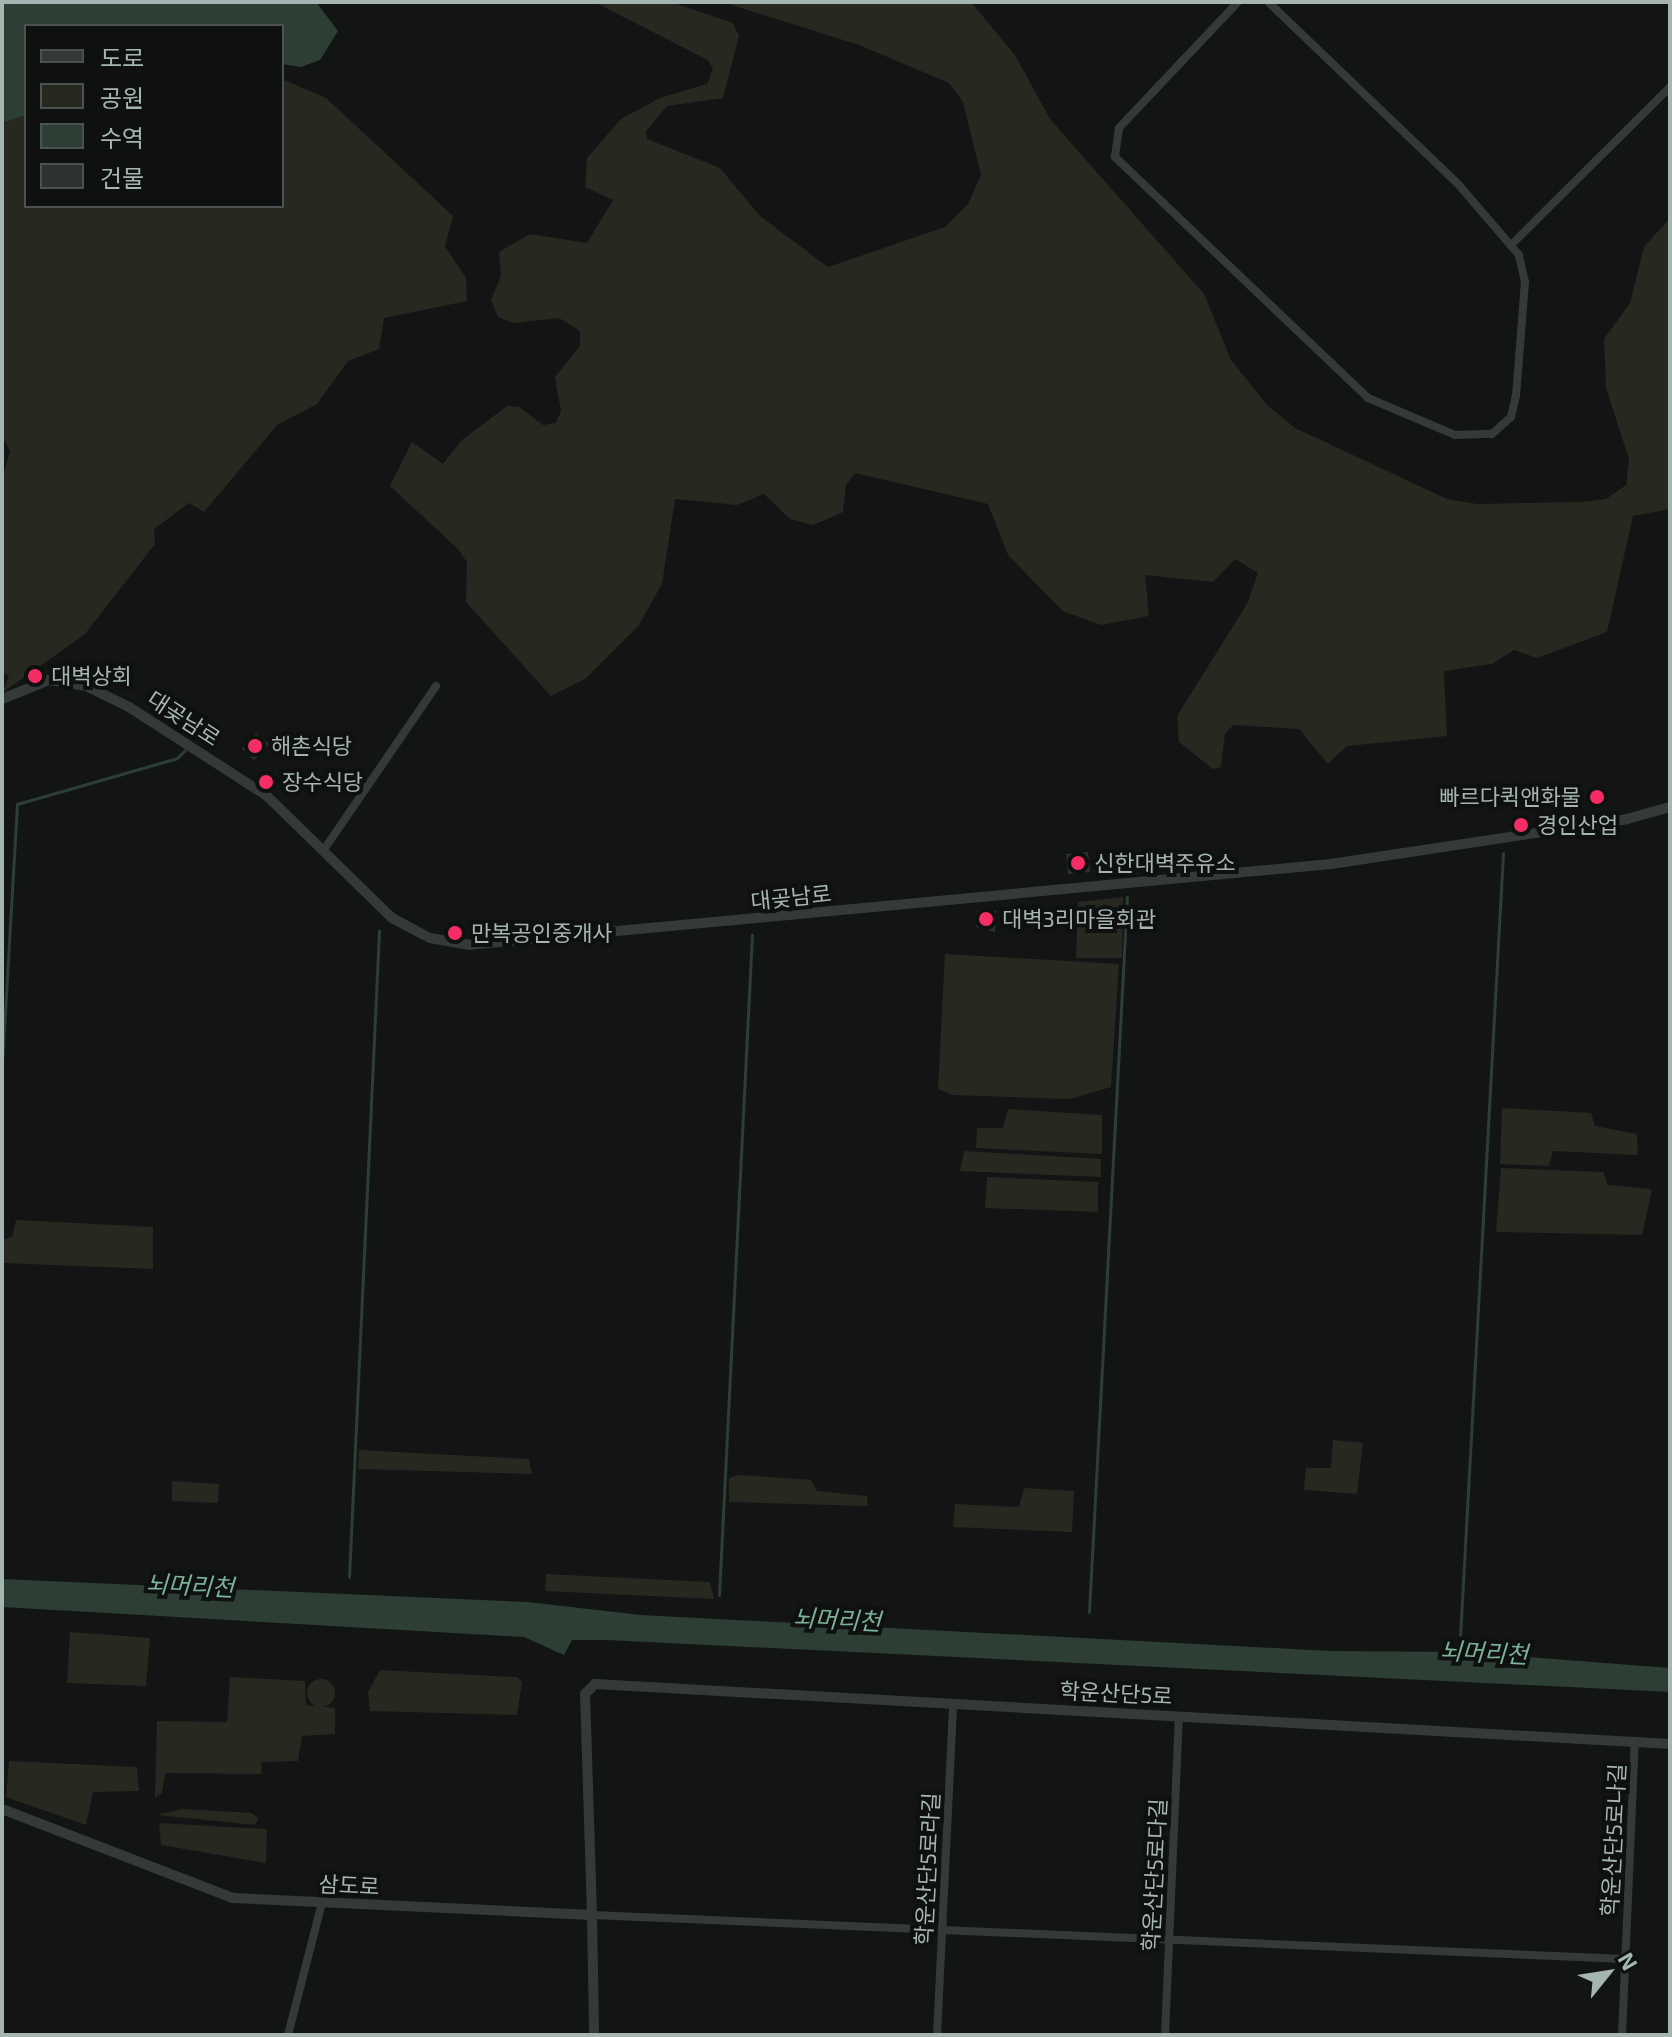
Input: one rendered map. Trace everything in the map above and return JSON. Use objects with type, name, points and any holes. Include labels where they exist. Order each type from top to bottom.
[{"type":"street","points":[[1238,2],[1119,128],[1115,157],[1361,393],[1465,438],[1492,434],[1506,423],[1516,396],[1525,282],[1512,244],[1438,164],[1268,2]]},
{"type":"street","points":[[1512,244],[1670,87]]},
{"type":"street","name":"대곶남로","points":[[2,699],[49,680],[98,691],[267,796],[403,926],[447,943],[483,946],[1331,864],[1613,822],[1670,807]]},
{"type":"street","points":[[323,851],[436,686]]},
{"type":"street","name":"학운산단5로","points":[[592,1915],[585,1694],[595,1684],[1670,1744]]},
{"type":"street","name":"학운산단5로라길","points":[[937,2035],[953,1704]]},
{"type":"street","name":"학운산단5로다길","points":[[1165,2035],[1179,1717]]},
{"type":"street","name":"학운산단5로나길","points":[[1622,2035],[1635,1742]]},
{"type":"street","name":"삼도로","points":[[2,1809],[233,1898],[592,1915]]},
{"type":"street","points":[[288,2035],[322,1903]]},
{"type":"street","points":[[594,2035],[592,1915],[1626,1959]]},
{"type":"green space","points":[[594,2],[671,2],[733,23],[739,36],[723,98],[667,106],[646,131],[647,139],[720,168],[760,216],[828,267],[945,227],[968,204],[981,175],[963,102],[949,83],[859,45],[722,2],[971,2],[1015,55],[1050,119],[1204,294],[1231,360],[1267,405],[1295,428],[1447,499],[1477,504],[1581,502],[1606,499],[1626,485],[1629,459],[1606,388],[1604,339],[1630,303],[1644,247],[1670,218],[1670,509],[1633,516],[1607,632],[1537,658],[1514,650],[1492,664],[1444,671],[1447,736],[1347,746],[1328,764],[1299,729],[1233,725],[1225,734],[1221,767],[1213,769],[1179,742],[1177,716],[1247,604],[1258,573],[1235,559],[1213,582],[1145,575],[1149,616],[1101,625],[1063,611],[1008,555],[988,504],[855,473],[846,485],[843,512],[813,525],[790,519],[764,494],[737,505],[675,499],[662,584],[639,625],[585,679],[551,696],[466,602],[467,562],[458,549],[390,486],[412,442],[443,464],[462,440],[507,406],[519,407],[543,425],[556,423],[561,411],[555,377],[580,346],[580,331],[559,318],[513,323],[498,317],[491,300],[501,276],[499,252],[530,234],[587,243],[613,200],[585,187],[587,158],[621,119],[660,98],[707,84],[713,69],[708,60]]},
{"type":"green space","points":[[284,80],[326,98],[453,216],[445,246],[466,278],[467,301],[384,318],[379,349],[348,361],[317,404],[277,425],[204,512],[189,503],[154,529],[155,544],[85,634],[2,693],[9,675],[2,673],[2,480],[10,451],[2,436],[2,123],[24,116],[24,208],[284,208]]},
{"type":"green space","points":[[1123,897],[1122,958],[1076,958],[1078,902]]},
{"type":"green space","points":[[945,954],[1119,964],[1111,1087],[1070,1099],[952,1095],[938,1089]]},
{"type":"green space","points":[[1502,1108],[1591,1113],[1595,1126],[1637,1134],[1638,1155],[1553,1151],[1549,1166],[1500,1164]]},
{"type":"green space","points":[[1008,1109],[1102,1115],[1102,1154],[976,1148],[977,1128],[1003,1128]]},
{"type":"green space","points":[[964,1151],[1101,1159],[1101,1177],[960,1171]]},
{"type":"green space","points":[[1501,1168],[1603,1172],[1608,1185],[1652,1189],[1642,1235],[1496,1232]]},
{"type":"green space","points":[[987,1177],[1098,1182],[1098,1212],[985,1208]]},
{"type":"green space","points":[[16,1220],[153,1227],[153,1269],[3,1263],[2,1240],[12,1237]]},
{"type":"green space","points":[[1333,1440],[1363,1443],[1357,1494],[1304,1490],[1306,1468],[1331,1468]]},
{"type":"green space","points":[[359,1450],[529,1459],[532,1474],[358,1469]]},
{"type":"green space","points":[[739,1475],[811,1480],[817,1491],[867,1496],[868,1506],[729,1502],[729,1478]]},
{"type":"green space","points":[[172,1481],[219,1484],[218,1503],[172,1501]]},
{"type":"green space","points":[[1024,1488],[1074,1491],[1072,1532],[953,1527],[955,1504],[1019,1507]]},
{"type":"green space","points":[[546,1574],[710,1582],[714,1599],[545,1591]]},
{"type":"green space","points":[[70,1632],[150,1638],[146,1686],[67,1683]]},
{"type":"green space","points":[[380,1670],[517,1677],[522,1682],[517,1715],[370,1711],[368,1692]]},
{"type":"green space","points":[[230,1677],[305,1681],[306,1705],[335,1708],[335,1734],[302,1736],[298,1761],[262,1762],[261,1774],[165,1773],[162,1793],[155,1798],[157,1721],[227,1722]]},
{"type":"green space","points":[[321,1679],[331,1683],[335,1693],[331,1703],[321,1707],[311,1703],[307,1693],[311,1683]]},
{"type":"green space","points":[[9,1761],[137,1767],[139,1791],[93,1792],[86,1825],[6,1797]]},
{"type":"green space","points":[[182,1809],[251,1813],[258,1818],[255,1825],[157,1815]]},
{"type":"green space","points":[[159,1823],[267,1829],[266,1863],[161,1845]]},
{"type":"water","points":[[2,2],[316,2],[338,31],[320,60],[301,67],[284,64],[284,24],[24,24],[24,116],[2,123]]},
{"type":"water","points":[[2,1579],[527,1602],[641,1615],[1330,1651],[1462,1652],[1670,1668],[1670,1692],[607,1640],[572,1640],[564,1655],[524,1637],[2,1607]]},
{"type":"building","name":"해촌식당","points":[[256,733],[269,744],[254,760],[242,749]]},
{"type":"building","name":"신한대벽주유소","points":[[1088,852],[1090,872],[1068,874],[1066,854]]},
{"type":"building","name":"대벽3리마을회관","points":[[977,910],[996,911],[995,932],[976,927]]},
{"type":"waterway","points":[[2,1064],[17,804],[177,758],[185,750]]},
{"type":"waterway","name":"뇌머리천","points":[[1460,1637],[1503,853]]},
{"type":"waterway","points":[[1089,1612],[1127,897]]},
{"type":"waterway","points":[[349,1577],[379,931]]},
{"type":"waterway","points":[[719,1595],[752,935]]},
{"type":"place","name":"대벽상회","points":[[35,676]]},
{"type":"place","name":"해촌식당","points":[[255,746]]},
{"type":"place","name":"장수식당","points":[[266,782]]},
{"type":"place","name":"빠르다퀵앤화물","points":[[1597,797]]},
{"type":"place","name":"경인산업","points":[[1521,825]]},
{"type":"place","name":"신한대벽주유소","points":[[1078,863]]},
{"type":"place","name":"대벽3리마을회관","points":[[986,919]]},
{"type":"place","name":"만복공인중개사","points":[[455,933]]}]
